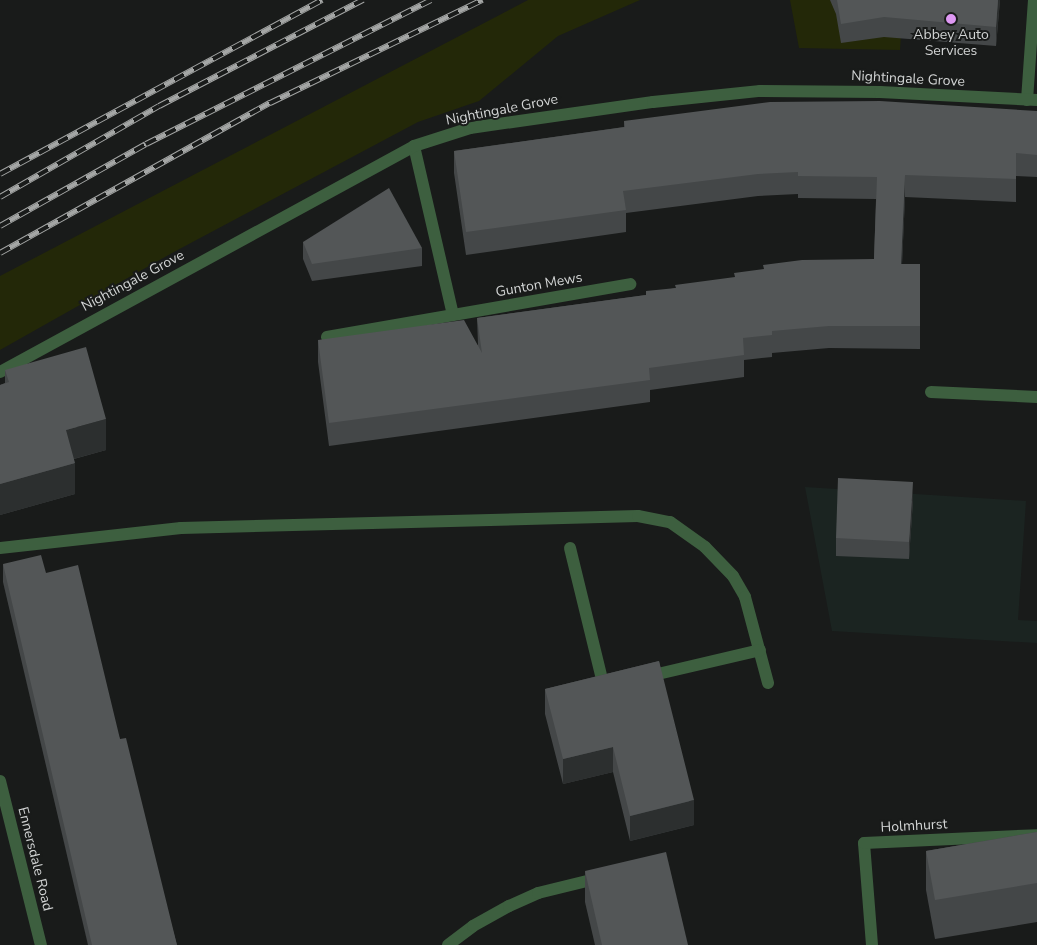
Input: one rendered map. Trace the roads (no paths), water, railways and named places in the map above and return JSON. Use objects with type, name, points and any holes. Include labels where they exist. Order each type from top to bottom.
[{"type":"street","points":[[1032,100],[1034,0]]},
{"type":"street","name":"Nightingale Grove","points":[[0,372],[414,146],[470,128],[543,116],[760,91],[880,92],[1032,100]]},
{"type":"street","points":[[414,146],[453,315]]},
{"type":"street","name":"Gunton Mews","points":[[327,337],[630,284]]},
{"type":"street","points":[[931,392],[1037,397]]},
{"type":"street","points":[[0,548],[180,528],[638,516],[670,522],[705,546],[733,576],[745,597],[768,683]]},
{"type":"street","points":[[570,548],[604,687],[760,650]]},
{"type":"street","name":"Ennersdale Road","points":[[0,781],[41,945]]},
{"type":"street","name":"Holmhurst","points":[[872,945],[864,843],[1037,834]]},
{"type":"street","points":[[448,945],[473,926],[538,893],[614,875]]},
{"type":"railway","points":[[0,174],[322,0]]},
{"type":"railway","points":[[0,197],[159,106],[363,0]]},
{"type":"railway","points":[[0,226],[146,144],[431,0]]},
{"type":"railway","points":[[0,253],[270,103],[482,0]]},
{"type":"place","name":"Abbey Auto Services","points":[[951,19]]}]
